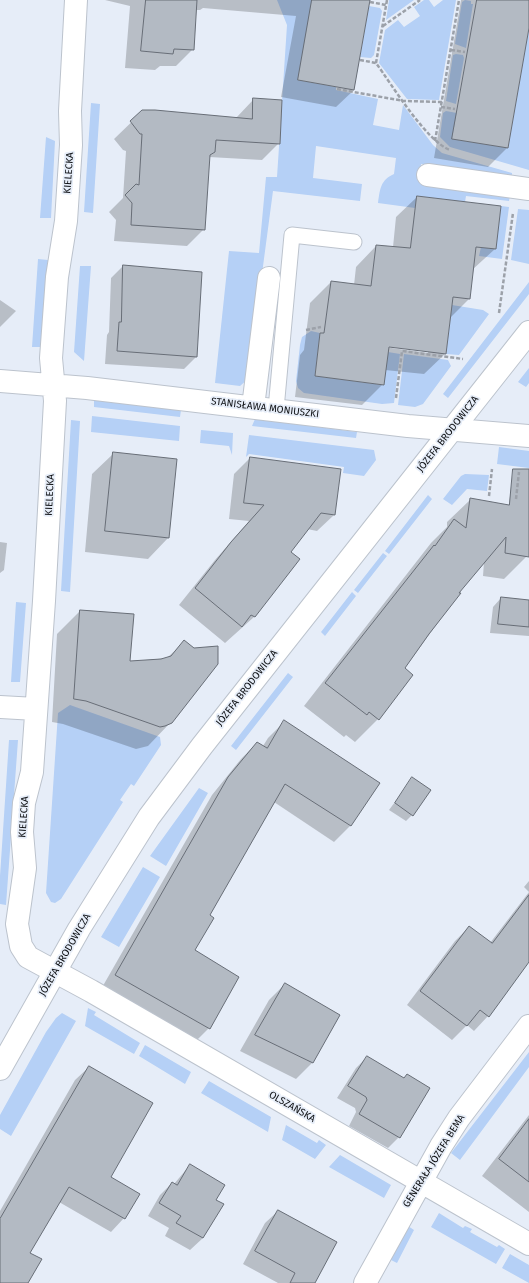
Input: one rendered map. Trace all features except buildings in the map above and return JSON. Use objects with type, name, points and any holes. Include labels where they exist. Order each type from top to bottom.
[{"type":"street","name":"KIELECKA","points":[[54,972],[28,956],[21,946],[17,924],[24,868],[22,832],[24,802],[32,772],[55,401],[51,358],[57,272],[66,221],[71,145],[70,111],[76,0]]},
{"type":"street","points":[[428,175],[529,189]]},
{"type":"street","points":[[253,407],[269,278]]},
{"type":"street","name":"JÓZEFA BRODOWICZA","points":[[2,1062],[54,972],[149,817],[246,690],[529,332]]},
{"type":"street","name":"STANISŁAWA MONIUSZKI","points":[[0,381],[276,409],[452,430],[529,436]]},
{"type":"street","points":[[0,707],[36,709]]},
{"type":"street","name":"OLSZAŃSKA","points":[[54,972],[91,991],[529,1244]]},
{"type":"street","name":"GENERAŁA JÓZEFA BEMA","points":[[364,1283],[420,1181],[452,1129],[529,1026]]},
{"type":"lane","points":[[276,409],[292,235],[354,242]]},
{"type":"path","points":[[376,63],[387,0]]},
{"type":"path","points":[[382,27],[420,0]]},
{"type":"path","points":[[435,141],[459,0]]},
{"type":"path","points":[[370,2],[386,5]]},
{"type":"path","points":[[451,50],[464,52]]},
{"type":"path","points":[[360,60],[376,63],[435,141],[443,147],[455,152]]},
{"type":"path","points":[[337,89],[404,101],[442,102]]},
{"type":"path","points":[[441,107],[455,109]]},
{"type":"path","points":[[499,312],[513,212]]},
{"type":"path","points":[[396,401],[402,351],[463,359]]},
{"type":"path","points":[[489,496],[492,470]]},
{"type":"path","points":[[516,499],[519,472]]},
{"type":"shaded area","points":[[277,0],[312,0],[298,80],[336,87],[336,90],[378,99],[373,125],[399,130],[403,105],[433,145],[442,153],[512,173],[512,177],[421,164],[420,183],[529,195],[510,196],[509,201],[466,196],[465,202],[417,196],[415,208],[378,203],[383,182],[389,176],[394,174],[396,158],[316,146],[313,178],[362,184],[360,201],[273,191],[248,379],[240,386],[215,383],[229,251],[259,253],[266,177],[277,177],[287,25]]},
{"type":"shaded area","points":[[389,0],[414,0],[386,20]]},
{"type":"shaded area","points":[[424,0],[429,0],[434,7],[443,0],[456,0],[439,100],[407,99],[379,63],[385,30],[398,20],[404,27],[420,16],[414,7]]},
{"type":"shaded area","points":[[465,0],[471,1],[471,4],[473,4],[466,48],[455,44],[462,2]]},
{"type":"shaded area","points":[[369,6],[380,8],[382,11],[374,55],[371,58],[360,57]]},
{"type":"shaded area","points":[[529,28],[529,170],[450,147],[440,137],[443,113],[446,111],[457,113],[453,139],[508,148]]},
{"type":"shaded area","points":[[453,55],[463,55],[464,58],[456,104],[446,101]]},
{"type":"shaded area","points":[[91,103],[100,104],[93,213],[84,212]]},
{"type":"shaded area","points":[[46,137],[55,141],[51,218],[40,218]]},
{"type":"shaded area","points":[[501,206],[509,207],[502,259],[479,256],[481,247],[495,249]]},
{"type":"shaded area","points":[[518,209],[529,210],[529,264],[511,260]]},
{"type":"shaded area","points":[[38,259],[48,260],[42,347],[32,347]]},
{"type":"shaded area","points":[[80,266],[91,266],[84,361],[74,352]]},
{"type":"shaded area","points":[[529,282],[529,294],[448,398],[443,394]]},
{"type":"shaded area","points":[[452,305],[483,310],[489,314],[459,355],[446,354]]},
{"type":"shaded area","points":[[311,331],[320,333],[315,376],[383,385],[388,352],[400,354],[394,403],[382,404],[304,393],[298,388],[296,381],[300,345],[302,337]]},
{"type":"shaded area","points":[[404,354],[448,360],[451,366],[423,404],[415,407],[398,405]]},
{"type":"shaded area","points":[[529,368],[529,383],[526,387],[518,382]]},
{"type":"shaded area","points":[[94,400],[181,410],[180,417],[94,407]]},
{"type":"shaded area","points":[[92,416],[180,426],[179,441],[91,432]]},
{"type":"shaded area","points":[[255,419],[357,432],[356,438],[252,426]]},
{"type":"shaded area","points":[[71,420],[80,421],[70,592],[61,591]]},
{"type":"shaded area","points":[[201,430],[233,433],[232,455],[229,446],[200,443]]},
{"type":"shaded area","points":[[249,435],[374,450],[376,460],[364,476],[343,473],[344,467],[249,454],[246,457]]},
{"type":"shaded area","points":[[499,447],[529,451],[529,468],[497,464]]},
{"type":"shaded area","points":[[465,474],[489,475],[487,491],[467,489],[452,505],[443,499],[461,476]]},
{"type":"shaded area","points":[[428,495],[432,499],[389,554],[385,551]]},
{"type":"shaded area","points":[[383,553],[387,556],[358,593],[354,590]]},
{"type":"shaded area","points":[[352,592],[356,596],[325,636],[321,632]]},
{"type":"shaded area","points":[[16,602],[26,603],[20,682],[11,682]]},
{"type":"shaded area","points":[[288,673],[293,677],[236,750],[231,746]]},
{"type":"shaded area","points":[[70,705],[160,737],[161,745],[134,786],[131,784],[120,800],[123,802],[61,899],[55,903],[51,902],[46,893],[58,713]]},
{"type":"shaded area","points":[[9,740],[18,740],[6,905],[0,904],[0,876]]},
{"type":"shaded area","points":[[199,788],[208,793],[166,866],[150,856]]},
{"type":"shaded area","points":[[143,867],[160,877],[119,947],[101,937]]},
{"type":"shaded area","points":[[88,1008],[96,1012],[94,1015],[140,1043],[134,1054],[85,1026]]},
{"type":"shaded area","points":[[62,1013],[76,1021],[11,1136],[0,1129],[0,1115],[46,1032],[56,1018]]},
{"type":"shaded area","points":[[145,1045],[191,1072],[185,1084],[139,1056]]},
{"type":"shaded area","points":[[529,1052],[529,1067],[460,1160],[451,1153]]},
{"type":"shaded area","points":[[209,1081],[271,1117],[268,1132],[201,1093]]},
{"type":"shaded area","points":[[286,1125],[317,1143],[319,1140],[326,1145],[315,1159],[282,1140]]},
{"type":"shaded area","points":[[340,1155],[391,1185],[384,1198],[329,1167]]},
{"type":"shaded area","points":[[439,1213],[463,1228],[465,1226],[472,1229],[470,1232],[497,1247],[499,1245],[505,1249],[496,1264],[431,1227]]},
{"type":"shaded area","points":[[405,1224],[414,1230],[397,1263],[387,1258]]},
{"type":"shaded area","points":[[510,1254],[529,1265],[529,1283],[502,1268]]}]
